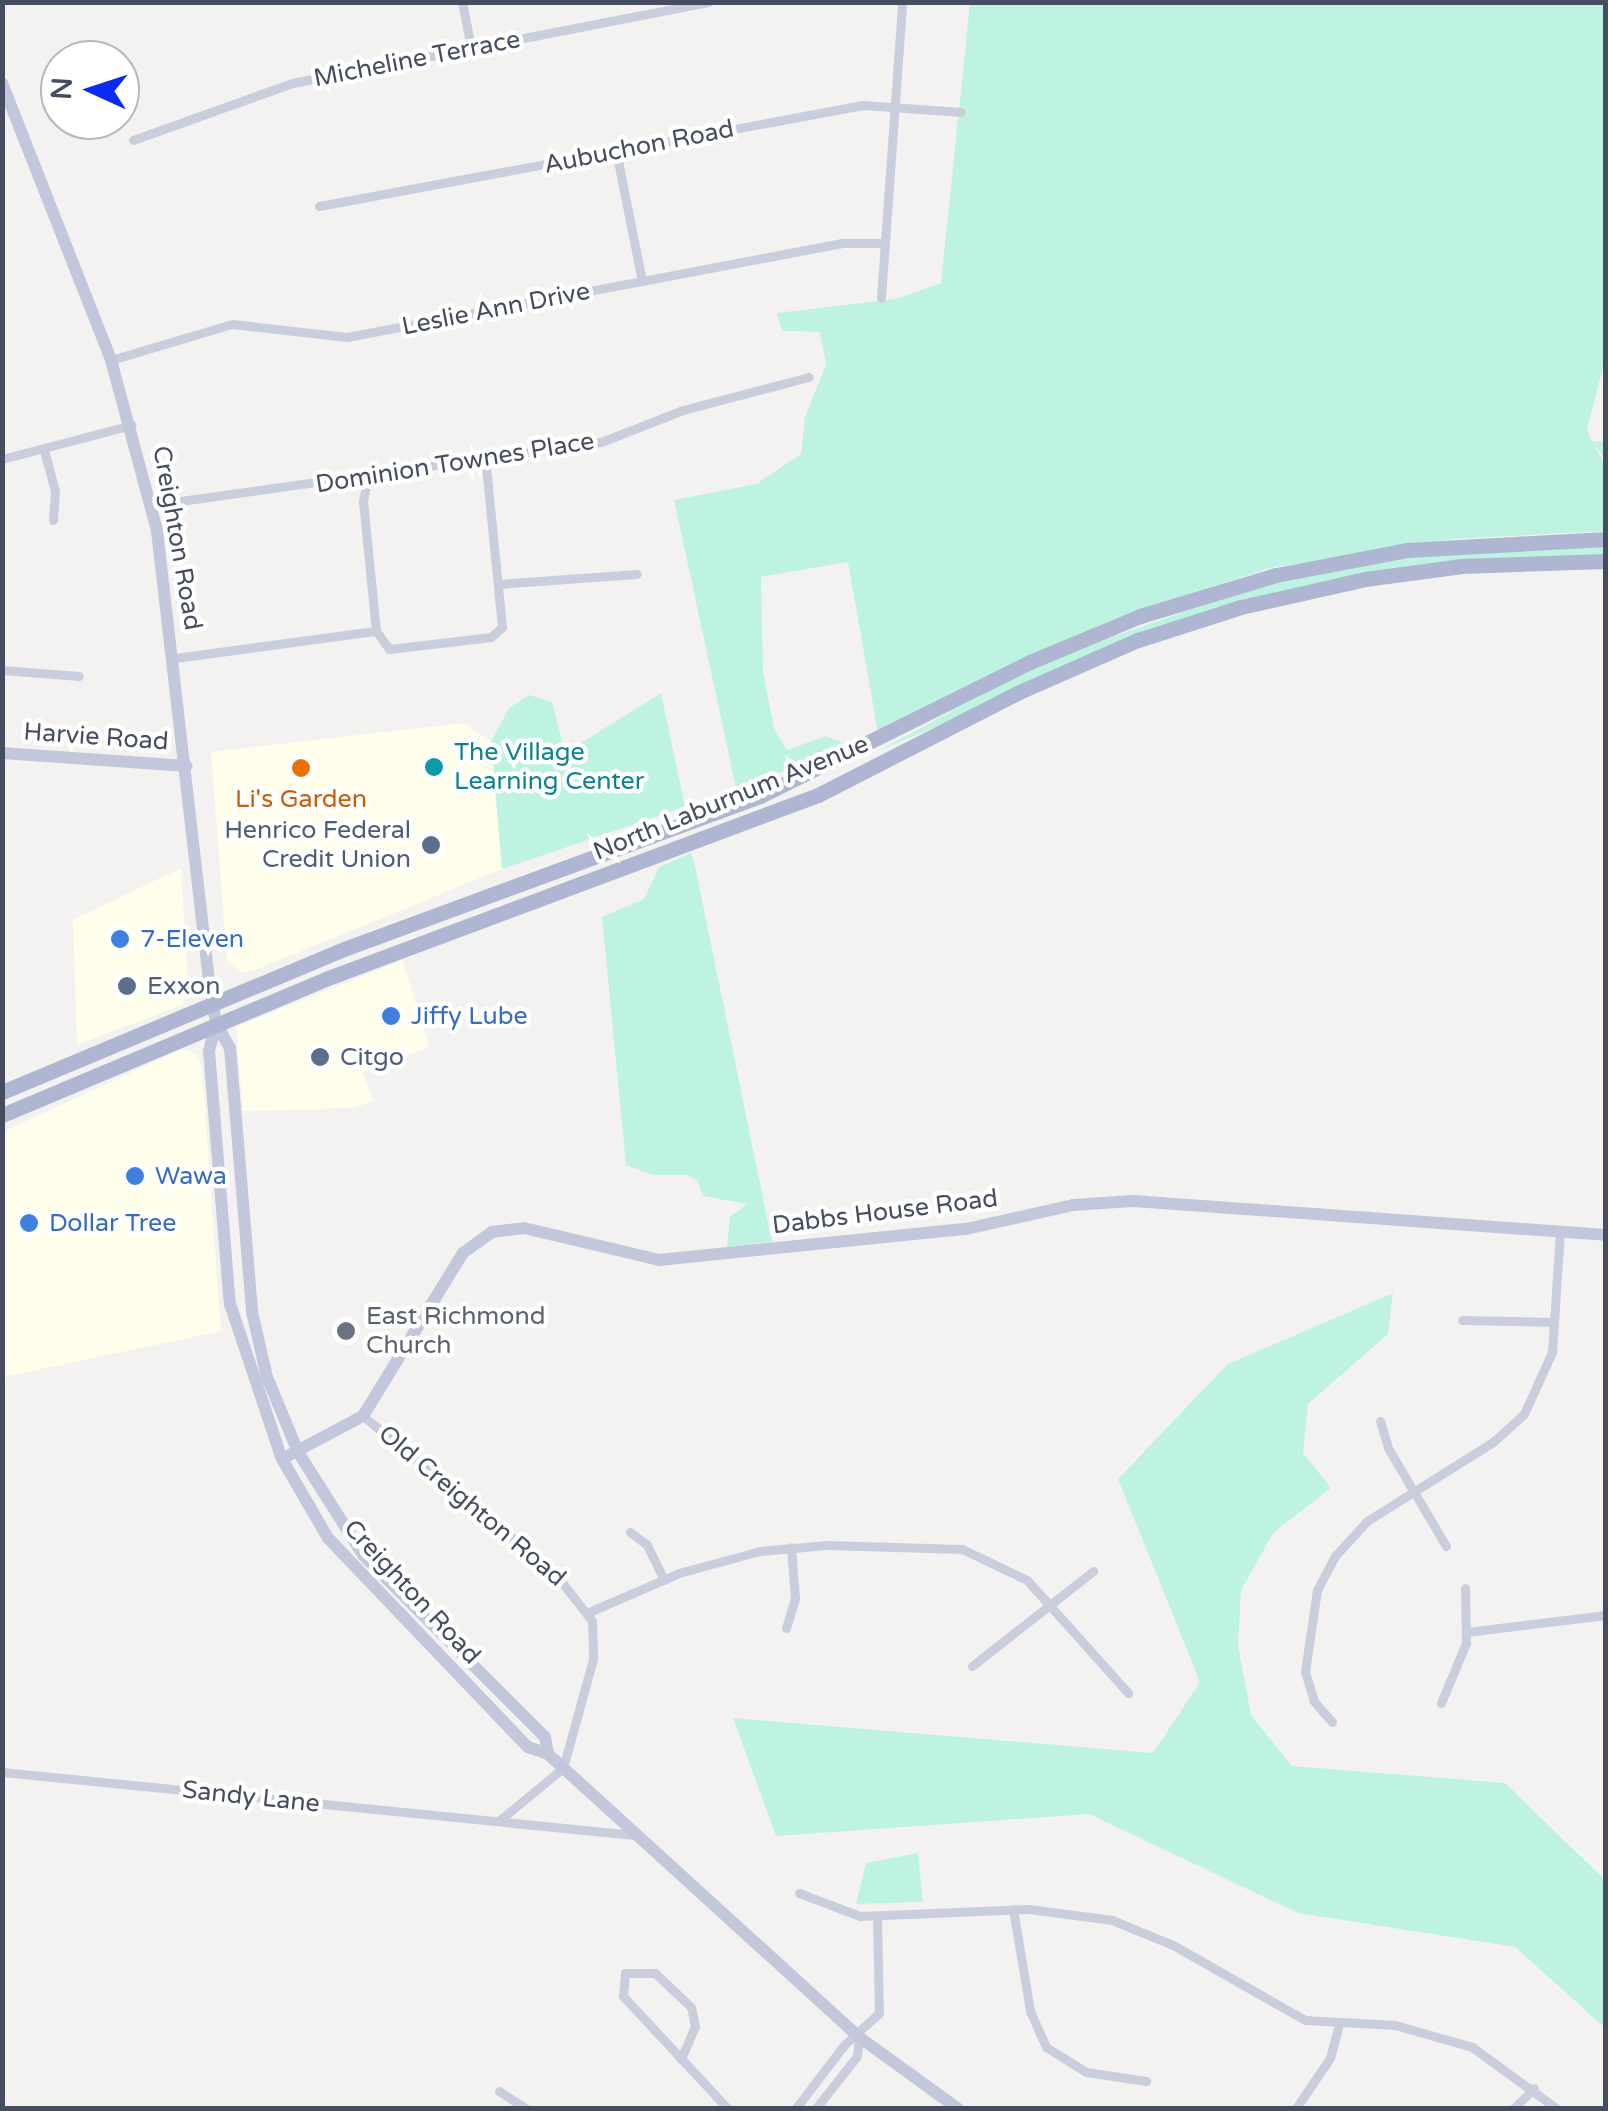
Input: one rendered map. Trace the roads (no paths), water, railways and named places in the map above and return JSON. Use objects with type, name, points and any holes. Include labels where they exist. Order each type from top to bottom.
[{"type":"main road","name":"Creighton Road","points":[[2,82],[111,360],[152,506],[175,658],[216,1023],[230,1048],[254,1328],[298,1452],[363,1555],[545,1737],[548,1754]]},
{"type":"main road","name":"North Laburnum Avenue","points":[[2,1092],[213,1002],[762,795],[1030,662],[1186,600],[1276,575],[1408,550],[1606,538]]},
{"type":"main road","name":"North Laburnum Avenue","points":[[2,1115],[216,1023],[790,806],[1058,673],[1204,618],[1414,572],[1606,562]]},
{"type":"main road","name":"Harvie Road","points":[[2,752],[187,766]]},
{"type":"main road","name":"Creighton Road","points":[[216,1023],[209,1052],[224,1278],[240,1346],[282,1459],[328,1538],[366,1582],[528,1746],[548,1754],[859,2037],[957,2108]]},
{"type":"main road","name":"Dabbs House Road","points":[[282,1459],[363,1416],[463,1253],[492,1232],[524,1228],[659,1260],[966,1229],[1073,1205],[1132,1202],[1606,1235]]},
{"type":"street","points":[[462,2],[472,47]]},
{"type":"street","points":[[635,2],[638,16]]},
{"type":"street","name":"Micheline Terrace","points":[[140,137],[273,88],[708,2]]},
{"type":"street","points":[[880,298],[902,2]]},
{"type":"street","name":"Aubuchon Road","points":[[319,206],[844,108],[894,106],[960,112]]},
{"type":"street","points":[[616,151],[642,281]]},
{"type":"street","name":"Leslie Ann Drive","points":[[111,360],[232,324],[347,336],[842,243],[884,243]]},
{"type":"street","name":"Dominion Townes Place","points":[[152,506],[356,480],[369,472],[601,442],[683,410],[809,377]]},
{"type":"street","points":[[2,459],[132,425]]},
{"type":"street","points":[[44,450],[55,491],[53,520]]},
{"type":"street","points":[[369,472],[363,501],[376,631],[390,650],[491,637],[502,627],[485,457]]},
{"type":"street","points":[[498,584],[637,574]]},
{"type":"street","points":[[175,658],[376,631]]},
{"type":"street","points":[[2,670],[79,676]]},
{"type":"street","points":[[1332,1722],[1307,1684],[1312,1605],[1344,1545],[1411,1492],[1493,1442],[1524,1414],[1548,1368],[1560,1232]]},
{"type":"street","points":[[1462,1320],[1554,1322]]},
{"type":"street","name":"Old Creighton Road","points":[[363,1416],[554,1572],[589,1612]]},
{"type":"street","points":[[1380,1421],[1411,1492],[1446,1546]]},
{"type":"street","points":[[630,1532],[648,1545],[664,1580]]},
{"type":"street","points":[[786,1628],[795,1598],[792,1547]]},
{"type":"street","points":[[500,1820],[563,1768],[593,1659],[589,1612],[721,1559],[792,1547],[974,1552],[1019,1574],[1128,1692]]},
{"type":"street","points":[[972,1666],[1094,1571]]},
{"type":"street","points":[[1441,1703],[1467,1632],[1465,1588]]},
{"type":"street","points":[[1467,1632],[1606,1614]]},
{"type":"street","name":"Sandy Lane","points":[[2,1772],[637,1835]]},
{"type":"street","points":[[799,1893],[836,1911],[877,1916],[1013,1910],[1112,1920],[1174,1946],[1289,2015],[1339,2024],[1396,2025],[1448,2037],[1534,2088],[1556,2108]]},
{"type":"street","points":[[1013,1910],[1032,2021],[1046,2046],[1086,2072],[1146,2081]]},
{"type":"street","points":[[796,2108],[844,2044],[859,2037],[881,2007],[877,1916]]},
{"type":"street","points":[[681,2059],[695,2026],[691,2007],[655,1973],[625,1973],[623,1996],[681,2059],[727,2108]]},
{"type":"street","points":[[1296,2108],[1330,2058],[1339,2024]]},
{"type":"street","points":[[816,2108],[857,2056],[859,2037]]},
{"type":"street","points":[[1514,2108],[1534,2088]]},
{"type":"street","points":[[500,2091],[525,2108]]},
{"type":"place","name":"The Village Learning Center","points":[[434,767]]},
{"type":"place","name":"Li's Garden","points":[[301,768]]},
{"type":"place","name":"Henrico Federal Credit Union","points":[[431,845]]},
{"type":"place","name":"7-Eleven","points":[[120,939]]},
{"type":"place","name":"Exxon","points":[[127,986]]},
{"type":"place","name":"Jiffy Lube","points":[[391,1016]]},
{"type":"place","name":"Citgo","points":[[320,1057]]},
{"type":"place","name":"Wawa","points":[[135,1176]]},
{"type":"place","name":"Dollar Tree","points":[[29,1223]]},
{"type":"place","name":"East Richmond Church","points":[[346,1331]]}]
